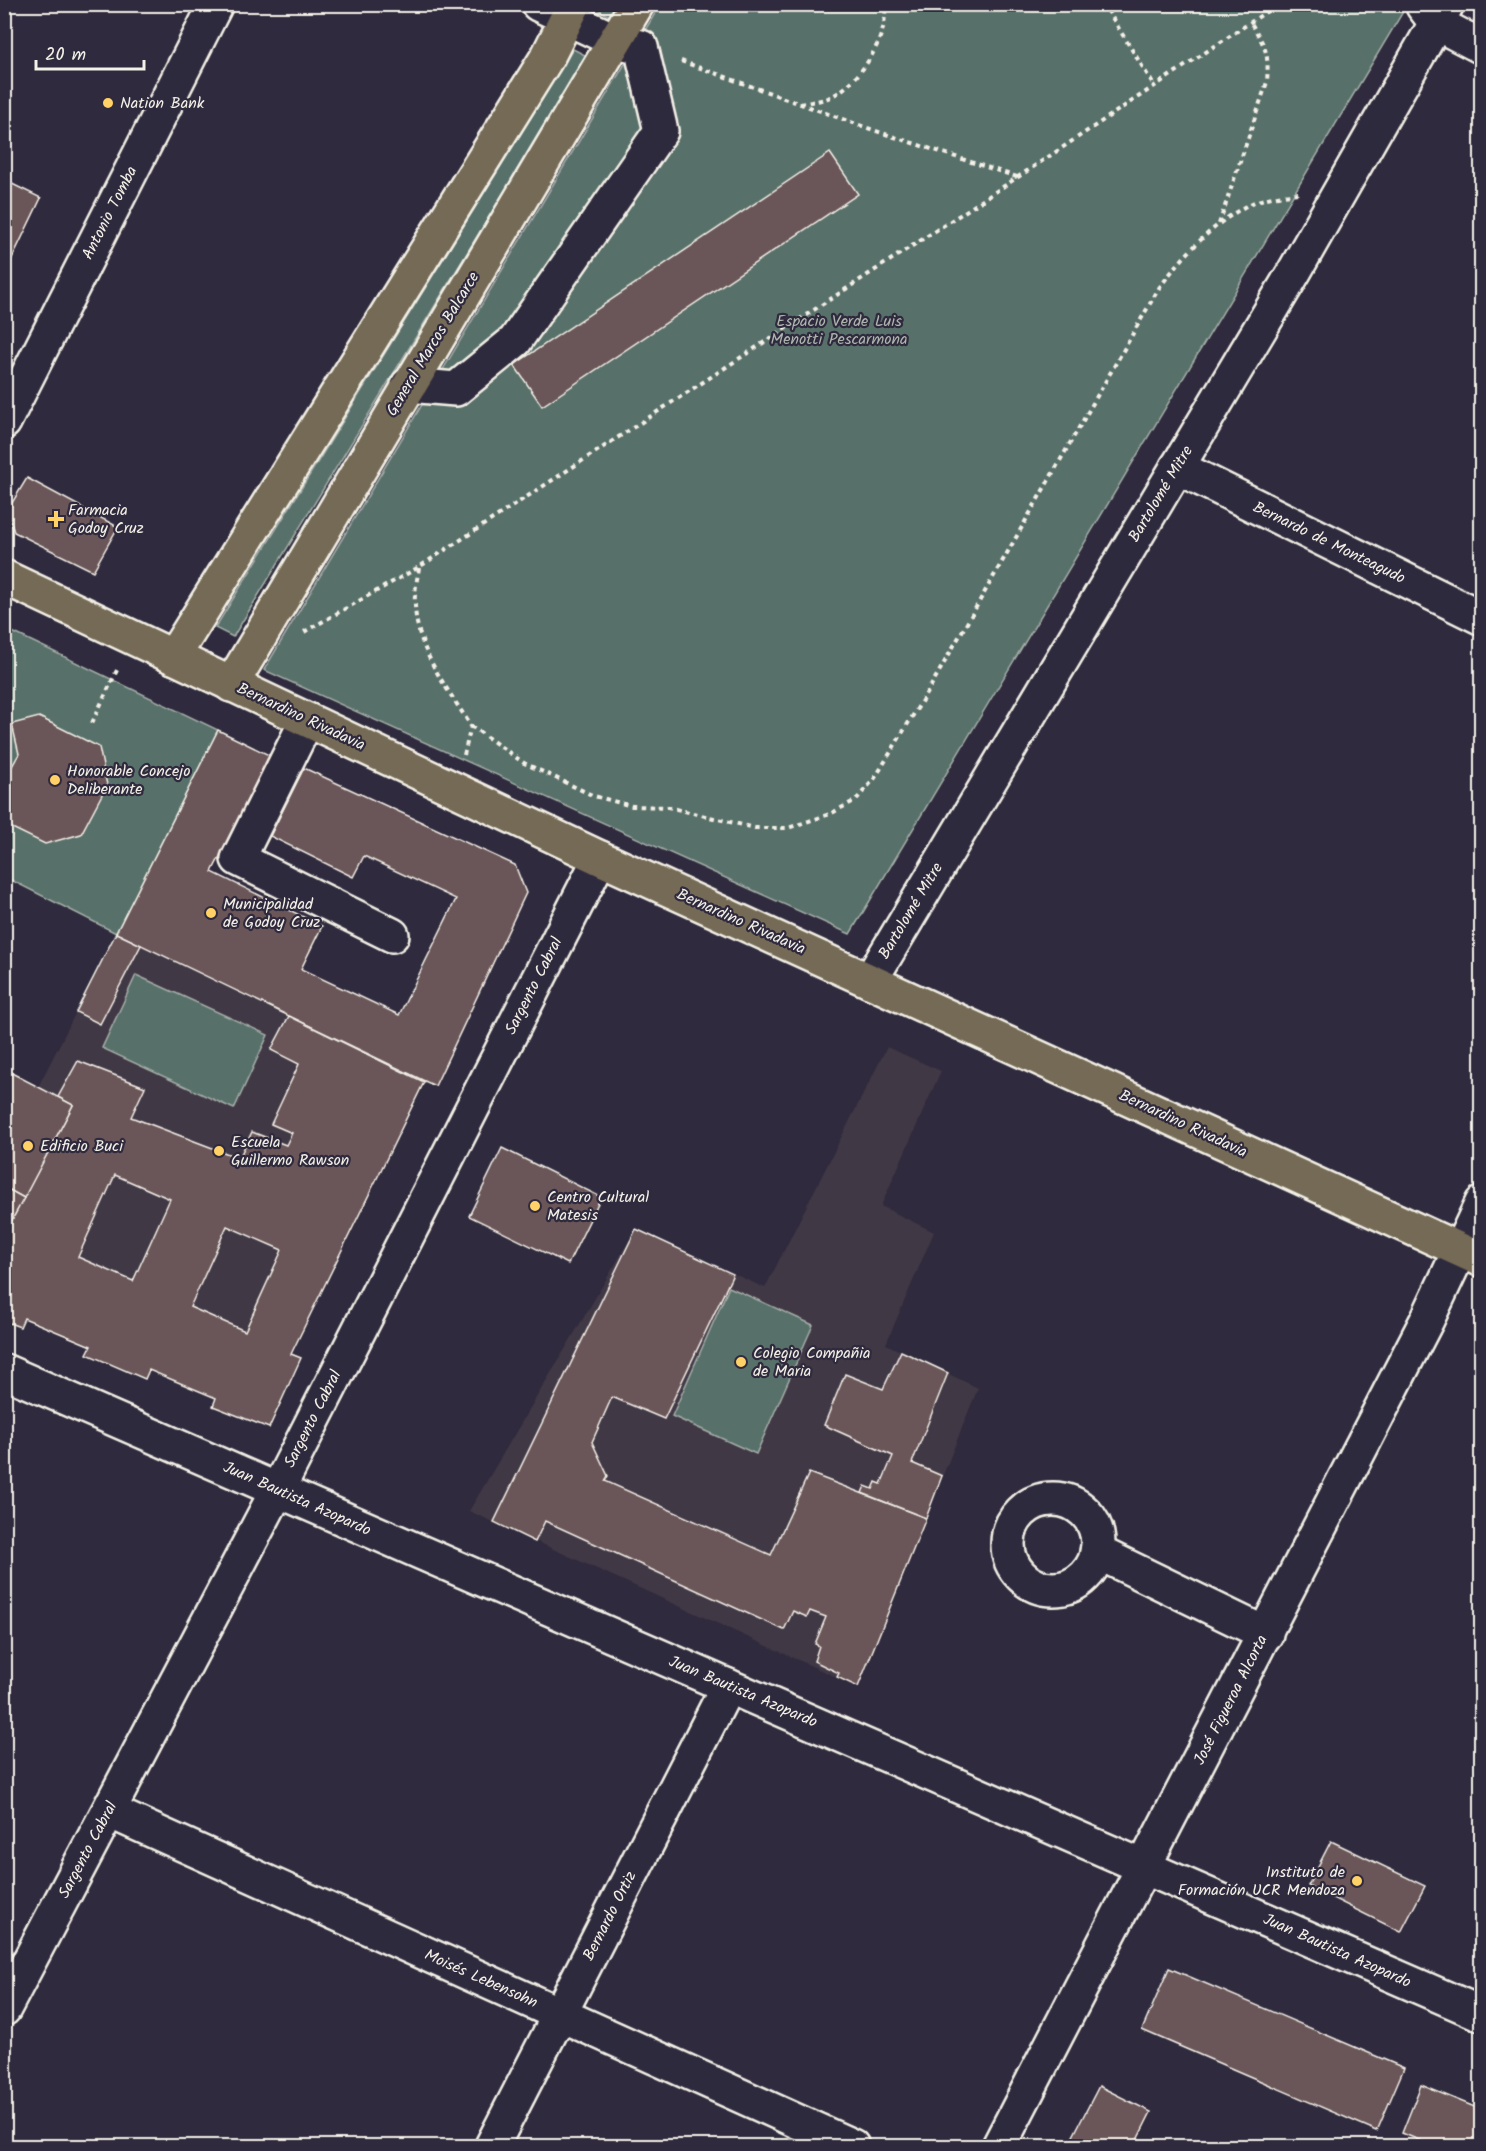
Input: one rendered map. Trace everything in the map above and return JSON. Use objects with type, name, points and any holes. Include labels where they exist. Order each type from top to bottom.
[{"type":"main road","name":"General Marcos Balcarce","points":[[231,685],[408,385],[628,44],[637,4]]},
{"type":"main road","points":[[173,657],[548,56],[560,9]]},
{"type":"main road","name":"Bernardino Rivadavia","points":[[4,577],[600,858],[1471,1255]]},
{"type":"street","name":"Antonio Tomba","points":[[4,422],[216,4]]},
{"type":"street","points":[[408,385],[456,389],[515,341],[661,131],[628,44],[560,9]]},
{"type":"street","points":[[1435,11],[1482,47]]},
{"type":"street","name":"Bartolomé Mitre","points":[[870,981],[1294,272],[1342,188],[1435,11]]},
{"type":"street","name":"Bernardo de Monteagudo","points":[[1177,467],[1482,618]]},
{"type":"street","points":[[307,720],[238,859],[392,935]]},
{"type":"street","name":"Sargento Cabral","points":[[4,2009],[277,1491],[600,858]]},
{"type":"street","name":"José Figueroa Alcorta","points":[[999,2146],[1427,1320],[1471,1255],[1482,1203]]},
{"type":"street","name":"Juan Bautista Azopardo","points":[[4,1371],[1482,2014]]},
{"type":"street","points":[[1097,1552],[1266,1634]]},
{"type":"street","name":"Bernardo Ortiz","points":[[492,2146],[728,1686]]},
{"type":"street","name":"Moisés Lebensohn","points":[[109,1811],[852,2146]]},
{"type":"path","points":[[799,104],[827,98],[844,88],[859,72],[877,43],[883,28],[886,4]]},
{"type":"path","points":[[1101,4],[1108,11],[1155,87]]},
{"type":"path","points":[[256,640],[299,635],[419,567],[1018,177],[1278,4]]},
{"type":"path","points":[[1219,225],[1267,82],[1269,59],[1251,23]]},
{"type":"path","points":[[628,44],[1018,177]]},
{"type":"path","points":[[419,567],[414,604],[418,632],[432,664],[471,726],[524,763],[594,796],[632,806],[669,807],[755,828],[788,828],[830,814],[856,800],[875,778],[932,684],[1159,288],[1188,250],[1250,204],[1275,196],[1342,188]]},
{"type":"path","points":[[92,723],[133,638]]},
{"type":"path","points":[[455,790],[471,726]]},
{"type":"shaded area","name":"Escuela Guillermo Rawson","points":[[116,933],[424,1082],[292,1353],[301,1358],[269,1428],[213,1406],[216,1398],[149,1370],[145,1379],[87,1355],[91,1345],[25,1319],[20,1327],[5,1321],[4,1187],[38,1087]]},
{"type":"shaded area","name":"Colegio Compañia de Maria","points":[[887,1047],[941,1071],[881,1206],[934,1232],[886,1344],[978,1388],[858,1687],[469,1511],[636,1229],[765,1288]]},
{"type":"green space","points":[[598,4],[616,5],[609,16],[596,8]]},
{"type":"green space","name":"Espacio Verde Luis Menotti Pescarmona","points":[[660,5],[1407,5],[850,934],[264,670]]},
{"type":"green space","points":[[573,49],[587,56],[233,637],[215,628]]},
{"type":"green space","points":[[4,628],[218,730],[116,933],[5,877]]},
{"type":"green space","points":[[136,975],[268,1035],[234,1109],[102,1048]]},
{"type":"green space","points":[[729,1287],[813,1325],[756,1454],[672,1416]]},
{"type":"building","points":[[830,153],[858,194],[542,406],[514,365]]},
{"type":"building","points":[[4,180],[41,198],[4,275]]},
{"type":"building","name":"Farmacia Godoy Cruz","points":[[27,478],[118,527],[93,571],[14,532],[7,511]]},
{"type":"building","name":"Honorable Concejo Deliberante","points":[[39,717],[99,747],[107,785],[81,834],[45,844],[4,824],[4,775],[7,775],[19,754],[12,724]]},
{"type":"building","name":"Municipalidad de Godoy Cruz","points":[[218,730],[271,756],[212,872],[322,926],[301,969],[399,1015],[456,899],[364,856],[353,877],[270,836],[304,768],[515,865],[526,893],[435,1086],[116,933]]},
{"type":"building","points":[[116,933],[141,945],[100,1024],[76,1012]]},
{"type":"building","name":"Escuela Guillermo Rawson","points":[[289,1016],[424,1082],[291,1354],[301,1358],[269,1428],[213,1406],[216,1398],[149,1370],[145,1379],[87,1354],[91,1346],[24,1318],[20,1327],[4,1321],[4,1235],[73,1105],[58,1097],[78,1061],[145,1087],[131,1117],[239,1158],[252,1132],[286,1145],[292,1133],[271,1124],[299,1064],[271,1050]],"holes":[[[115,1175],[170,1199],[133,1281],[78,1257]],[[227,1226],[282,1250],[245,1331],[190,1307]]]},
{"type":"building","name":"Edificio Buci","points":[[4,1069],[73,1105],[24,1198],[4,1187]]},
{"type":"building","name":"Centro Cultural Matesis","points":[[502,1148],[601,1197],[568,1264],[469,1216]]},
{"type":"building","points":[[4,1187],[24,1198],[4,1234]]},
{"type":"building","points":[[636,1229],[733,1274],[664,1419],[612,1397],[592,1442],[608,1476],[605,1481],[771,1555],[809,1473],[926,1518],[858,1687],[837,1677],[839,1673],[814,1661],[819,1646],[815,1644],[826,1617],[810,1611],[807,1617],[793,1611],[784,1630],[545,1521],[535,1542],[494,1522]]},
{"type":"building","points":[[901,1351],[948,1373],[912,1463],[942,1476],[926,1518],[862,1493],[865,1486],[873,1489],[876,1482],[881,1484],[893,1456],[824,1425],[845,1374],[883,1389]]},
{"type":"building","points":[[1331,1841],[1425,1886],[1401,1932],[1308,1886]]},
{"type":"building","points":[[1169,1968],[1404,2068],[1377,2131],[1142,2030]]},
{"type":"building","points":[[1421,2085],[1482,2110],[1482,2146],[1431,2146],[1402,2133]]},
{"type":"building","points":[[1099,2086],[1151,2112],[1134,2146],[1068,2146]]},
{"type":"place","name":"Nation Bank","points":[[108,103]]},
{"type":"place","name":"Farmacia Godoy Cruz","points":[[56,519]]},
{"type":"place","name":"Honorable Concejo Deliberante","points":[[55,780]]},
{"type":"place","name":"Municipalidad de Godoy Cruz","points":[[211,913]]},
{"type":"place","name":"Edificio Buci","points":[[28,1146]]},
{"type":"place","name":"Escuela Guillermo Rawson","points":[[219,1151]]},
{"type":"place","name":"Centro Cultural Matesis","points":[[535,1206]]},
{"type":"place","name":"Colegio Compañia de Maria","points":[[741,1362]]},
{"type":"place","name":"Instituto de Formación UCR Mendoza","points":[[1357,1881]]}]
